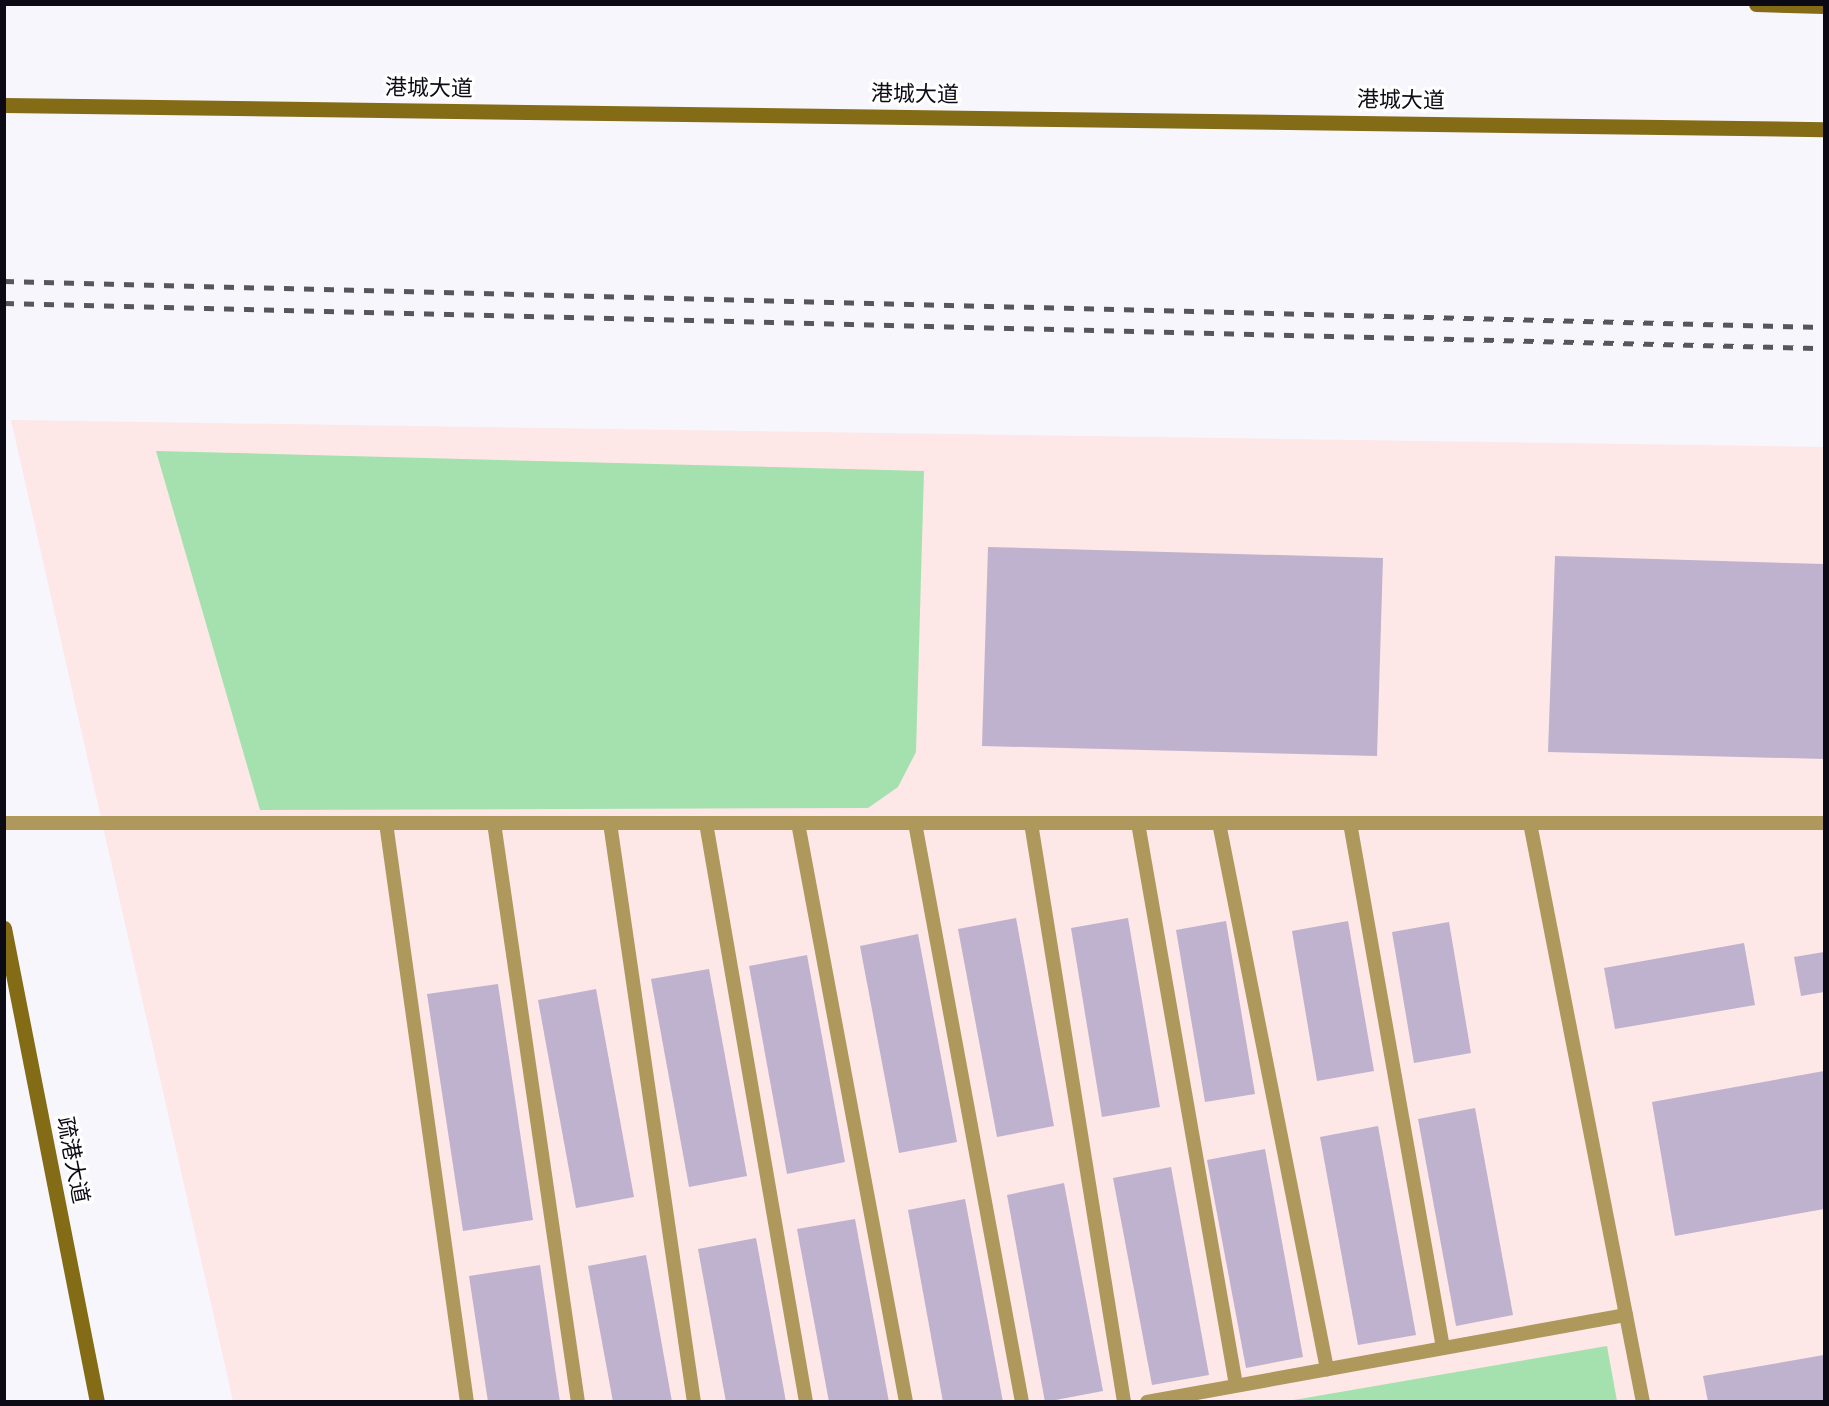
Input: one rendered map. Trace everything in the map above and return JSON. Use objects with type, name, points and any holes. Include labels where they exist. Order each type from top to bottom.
[{"type":"main road","points":[[1756,4],[1824,6]]},
{"type":"main road","name":"港城大道","points":[[4,105],[1824,129]]},
{"type":"main road","name":"疏港大道","points":[[4,928],[98,1401]]},
{"type":"lane","points":[[4,823],[1824,823]]},
{"type":"lane","points":[[386,823],[467,1401]]},
{"type":"lane","points":[[494,823],[578,1401]]},
{"type":"lane","points":[[610,823],[694,1401]]},
{"type":"lane","points":[[706,823],[806,1401]]},
{"type":"lane","points":[[798,823],[906,1401]]},
{"type":"lane","points":[[915,823],[1022,1401]]},
{"type":"lane","points":[[1031,823],[1124,1401]]},
{"type":"lane","points":[[1138,823],[1236,1385]]},
{"type":"lane","points":[[1219,823],[1327,1369]]},
{"type":"lane","points":[[1350,823],[1443,1348]]},
{"type":"lane","points":[[1530,823],[1643,1401]]},
{"type":"lane","points":[[1147,1401],[1626,1315]]},
{"type":"shaded area","points":[[11,420],[1824,447],[1824,1401],[233,1401]]},
{"type":"green space","points":[[156,451],[924,471],[916,752],[898,787],[868,808],[260,810]]},
{"type":"green space","points":[[1607,1346],[1617,1401],[1288,1401]]},
{"type":"building","points":[[988,547],[1383,558],[1377,756],[982,746]]},
{"type":"building","points":[[1555,556],[1824,564],[1824,759],[1548,752]]},
{"type":"building","points":[[1016,918],[1054,1126],[997,1137],[958,929]]},
{"type":"building","points":[[1128,918],[1160,1107],[1102,1117],[1071,928]]},
{"type":"building","points":[[1226,921],[1255,1094],[1205,1102],[1176,930]]},
{"type":"building","points":[[1348,921],[1374,1071],[1317,1081],[1292,931]]},
{"type":"building","points":[[1449,922],[1471,1053],[1414,1063],[1392,932]]},
{"type":"building","points":[[918,934],[957,1142],[899,1153],[860,946]]},
{"type":"building","points":[[1744,943],[1755,1005],[1615,1029],[1604,968]]},
{"type":"building","points":[[1824,952],[1824,992],[1801,996],[1794,957]]},
{"type":"building","points":[[807,955],[845,1162],[787,1174],[749,966]]},
{"type":"building","points":[[709,969],[747,1176],[689,1187],[651,979]]},
{"type":"building","points":[[498,984],[533,1220],[463,1231],[427,994]]},
{"type":"building","points":[[596,989],[634,1197],[576,1208],[538,1000]]},
{"type":"building","points":[[1824,1071],[1824,1209],[1675,1236],[1652,1102]]},
{"type":"building","points":[[1475,1108],[1513,1315],[1456,1326],[1418,1119]]},
{"type":"building","points":[[1378,1126],[1416,1335],[1358,1345],[1320,1137]]},
{"type":"building","points":[[1265,1149],[1303,1357],[1246,1368],[1207,1160]]},
{"type":"building","points":[[1171,1167],[1209,1375],[1152,1385],[1113,1178]]},
{"type":"building","points":[[1064,1183],[1103,1391],[1045,1402],[1007,1195]]},
{"type":"building","points":[[965,1199],[1003,1402],[943,1402],[908,1210]]},
{"type":"building","points":[[855,1219],[889,1402],[829,1402],[797,1229]]},
{"type":"building","points":[[756,1238],[786,1402],[726,1402],[698,1249]]},
{"type":"building","points":[[646,1255],[672,1402],[613,1402],[588,1266]]},
{"type":"building","points":[[540,1265],[560,1402],[488,1402],[469,1276]]},
{"type":"building","points":[[1824,1355],[1824,1402],[1708,1402],[1703,1376]]},
{"type":"railway","points":[[4,281],[1824,327]]},
{"type":"railway","points":[[4,303],[1824,348]]}]
